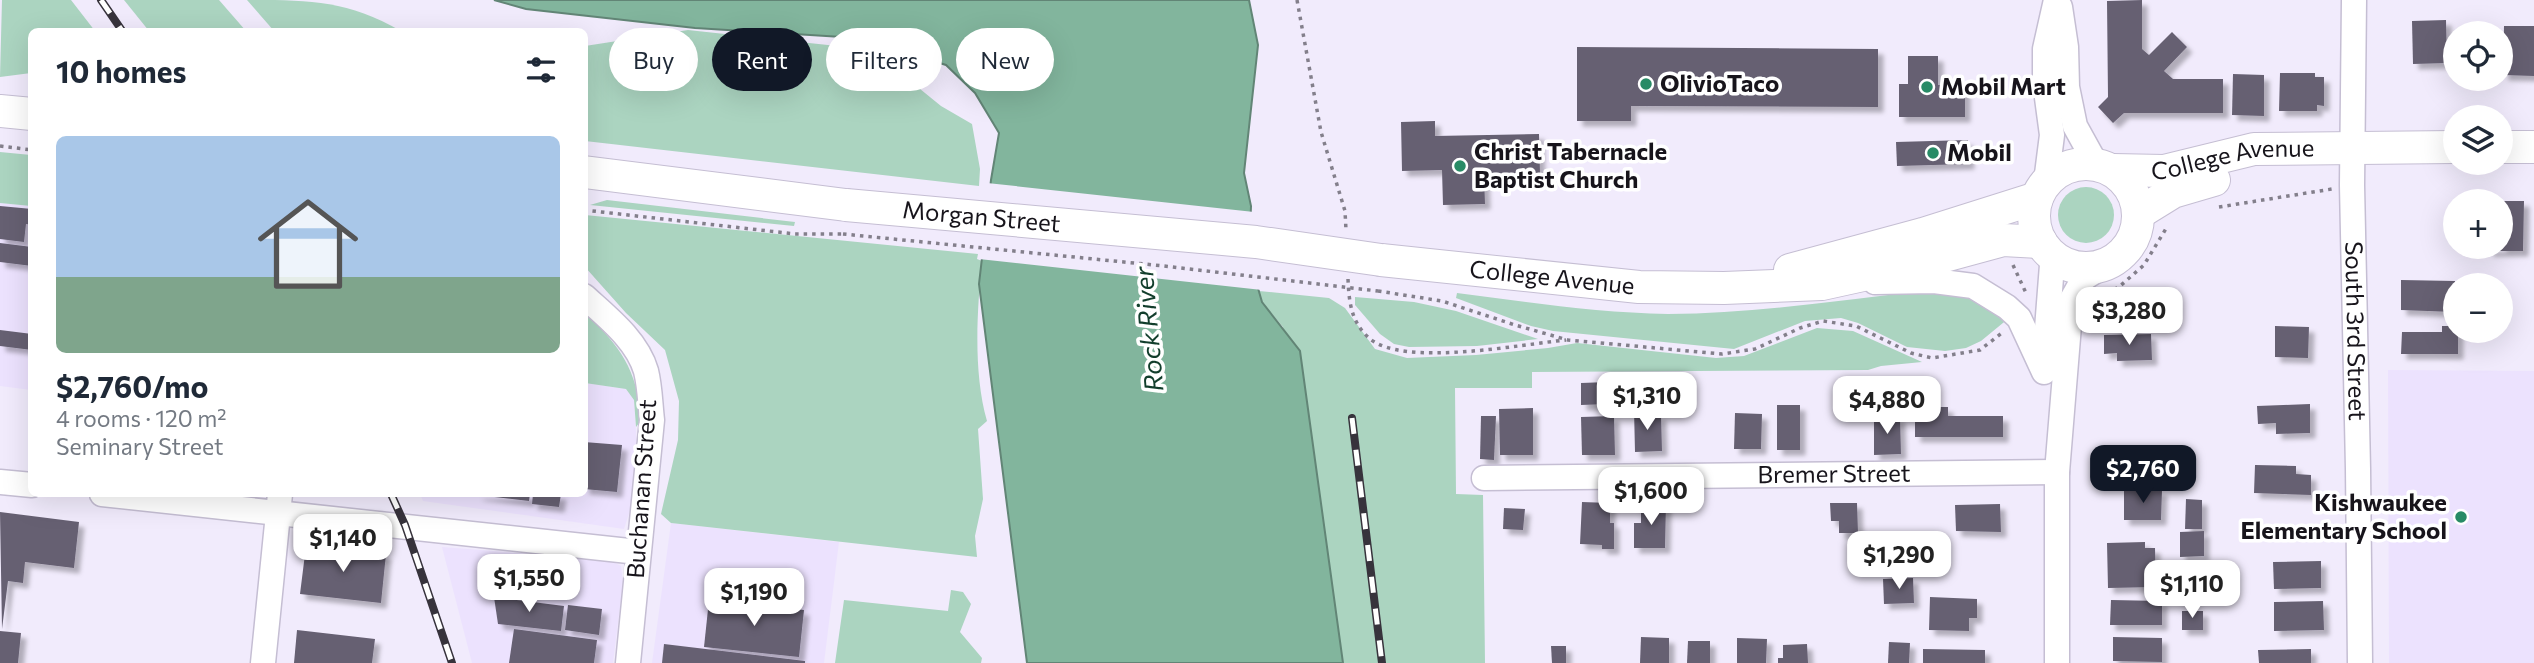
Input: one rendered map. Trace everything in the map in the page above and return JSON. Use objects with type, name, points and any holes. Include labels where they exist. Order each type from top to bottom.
[{"type":"main road","points":[[0,111],[28,114]]},
{"type":"main road","name":"College Avenue","points":[[2140,213],[2174,192],[2253,168],[2352,147]]},
{"type":"main road","name":"College Avenue","points":[[1724,288],[1936,230],[2041,190],[2068,166],[2082,163],[2164,171],[2254,149],[2443,147]]},
{"type":"main road","points":[[2513,147],[2534,147]]},
{"type":"main road","name":"College Avenue","points":[[1381,260],[1639,288],[1724,288],[1822,284],[1922,262],[2003,240],[2046,248],[2063,263],[2076,268],[2091,268],[2105,265],[2119,257],[2131,245],[2138,230],[2140,213],[2136,196],[2126,181],[2104,167]]},
{"type":"main road","name":"Morgan Street","points":[[588,173],[845,220],[1256,242],[1381,260]]},
{"type":"main road","points":[[2041,190],[2034,220],[2046,248]]},
{"type":"street","points":[[2057,0],[2066,47],[2067,87],[2075,126],[2104,167]]},
{"type":"street","points":[[2041,190],[2052,135],[2045,83],[2045,49],[2057,0]]},
{"type":"street","name":"South 3rd Street","points":[[2354,0],[2351,185],[2360,663]]},
{"type":"street","points":[[2046,248],[2052,265],[2044,372],[2057,472]]},
{"type":"street","points":[[2057,663],[2057,472],[2071,301],[2084,278],[2105,265]]},
{"type":"street","points":[[1822,284],[1934,281],[1973,286],[2007,307],[2019,318],[2044,372]]},
{"type":"street","name":"Buchanan Street","points":[[588,300],[622,331],[645,369],[652,420],[628,663]]},
{"type":"street","name":"Bremer Street","points":[[1484,478],[2057,472]]},
{"type":"street","points":[[0,482],[28,485]]},
{"type":"street","points":[[161,497],[279,503],[638,552]]},
{"type":"street","points":[[263,663],[279,503]]},
{"type":"path","points":[[0,146],[28,150]]},
{"type":"path","points":[[2209,209],[2351,185]]},
{"type":"path","points":[[588,210],[795,234],[845,220],[1164,266],[1378,291],[1442,301],[1515,326],[1568,340],[1722,354],[1755,349],[1800,328],[1823,321],[1856,326],[1911,353],[1932,358],[1980,350],[2009,328]]},
{"type":"path","points":[[2096,299],[2119,287],[2144,265],[2169,225]]},
{"type":"path","points":[[2011,260],[2029,300]]},
{"type":"shaded area","points":[[2,0],[71,0],[93,28],[28,28],[28,73],[0,77]]},
{"type":"shaded area","points":[[124,0],[219,0],[243,28],[147,28]]},
{"type":"shaded area","points":[[247,0],[327,4],[362,13],[395,28],[271,28]]},
{"type":"shaded area","points":[[698,31],[712,33],[712,91],[812,91],[812,43],[826,45],[826,91],[923,91],[941,106],[972,124],[980,169],[979,186],[588,141],[588,46],[609,42],[609,91],[698,91]]},
{"type":"shaded area","points":[[0,152],[28,155],[28,206],[0,203]]},
{"type":"shaded area","points":[[2086,187],[2097,189],[2106,195],[2112,204],[2112,226],[2106,235],[2097,241],[2086,243],[2075,241],[2066,235],[2060,226],[2058,215],[2060,204],[2066,195],[2075,189]]},
{"type":"shaded area","points":[[607,200],[795,222],[794,226],[590,205]]},
{"type":"shaded area","points":[[0,203],[28,206],[28,390],[0,386]]},
{"type":"shaded area","points":[[588,215],[978,254],[977,259],[982,261],[978,362],[987,421],[978,429],[983,499],[975,536],[977,557],[671,523],[661,514],[678,440],[679,401],[665,350],[626,313],[588,270]]},
{"type":"shaded area","points":[[1933,290],[1975,296],[2009,318],[1981,341],[1966,348],[1945,351],[1907,347],[1858,323],[1841,318],[1805,321],[1734,349],[1553,331],[1531,326],[1456,298],[1457,293],[1589,309],[1668,314],[1768,309]]},
{"type":"shaded area","points":[[1259,291],[1329,298],[1345,308],[1375,349],[1407,358],[1476,355],[1577,343],[1716,358],[1744,356],[1817,328],[1853,331],[1922,362],[1868,370],[1532,372],[1532,388],[1455,388],[1456,494],[1483,495],[1485,663],[1342,663],[1283,327],[1262,302]]},
{"type":"shaded area","points":[[1355,297],[1414,302],[1456,311],[1538,339],[1477,346],[1409,347],[1394,344],[1380,334],[1355,305]]},
{"type":"shaded area","points":[[588,316],[608,336],[631,372],[642,419],[636,427],[634,400],[626,389],[588,383]]},
{"type":"shaded area","name":"Kishwaukee Elementary School","points":[[2388,370],[2534,371],[2534,663],[2389,663]]},
{"type":"shaded area","points":[[588,383],[626,389],[634,400],[636,492],[624,529],[423,501],[421,497],[588,497]]},
{"type":"shaded area","points":[[671,523],[839,542],[824,663],[652,663]]},
{"type":"shaded area","points":[[442,547],[609,560],[621,566],[623,583],[613,663],[472,663]]},
{"type":"shaded area","points":[[951,590],[963,592],[971,604],[960,632],[982,658],[981,663],[835,663],[844,600],[948,611]]},
{"type":"water","name":"Rock River","points":[[494,0],[1249,0],[1258,45],[1244,173],[1251,206],[1249,257],[1262,302],[1300,351],[1343,663],[1027,663],[979,284],[999,133],[973,91],[1054,91],[1054,28],[956,28],[956,75],[942,64],[942,28],[826,28],[826,36],[812,35],[812,28],[695,28],[526,9]]},
{"type":"pier","points":[[987,183],[1254,212],[1253,256],[1262,290],[979,259]]},
{"type":"building","points":[[2142,0],[2142,49],[2149,55],[2172,32],[2187,47],[2164,71],[2173,79],[2223,79],[2223,113],[2124,113],[2113,123],[2098,107],[2108,97],[2107,1]]},
{"type":"building","points":[[2446,20],[2443,21],[2443,63],[2413,64],[2412,21]]},
{"type":"building","points":[[2513,26],[2534,26],[2534,76],[2513,75]]},
{"type":"building","points":[[1577,47],[1878,49],[1878,107],[1631,106],[1631,121],[1577,121]]},
{"type":"building","name":"Mobil Mart","points":[[1908,56],[1938,56],[1938,85],[1965,88],[1965,117],[1899,117],[1899,84],[1908,84]]},
{"type":"building","points":[[2280,73],[2315,73],[2315,77],[2324,77],[2324,106],[2317,105],[2317,111],[2279,111]]},
{"type":"building","points":[[2233,74],[2264,75],[2264,116],[2232,115]]},
{"type":"building","points":[[1435,121],[1435,136],[1539,134],[1540,174],[1484,175],[1485,204],[1443,205],[1442,170],[1402,171],[1401,122]]},
{"type":"building","name":"Mobil","points":[[1968,140],[1969,164],[1897,166],[1896,142]]},
{"type":"building","points":[[2513,201],[2524,201],[2523,251],[2513,251]]},
{"type":"building","points":[[0,206],[28,209],[24,242],[0,239]]},
{"type":"building","points":[[0,243],[28,246],[28,266],[0,262]]},
{"type":"building","points":[[2401,280],[2443,281],[2443,312],[2401,310]]},
{"type":"building","points":[[2275,326],[2309,327],[2308,358],[2275,357]]},
{"type":"building","points":[[2443,326],[2443,343],[2458,343],[2458,354],[2401,354],[2402,332],[2442,332]]},
{"type":"building","points":[[0,330],[28,334],[28,350],[0,346]]},
{"type":"building","points":[[2151,334],[2152,360],[2117,361],[2117,353],[2104,354],[2104,335]]},
{"type":"building","points":[[1608,382],[1608,404],[1581,405],[1581,383]]},
{"type":"building","points":[[2310,404],[2310,433],[2276,434],[2276,423],[2258,424],[2257,406]]},
{"type":"building","points":[[1777,405],[1800,405],[1800,450],[1777,450]]},
{"type":"building","points":[[1915,407],[1948,407],[1948,416],[2003,416],[2003,437],[1915,437]]},
{"type":"building","points":[[1533,408],[1533,455],[1500,455],[1499,409]]},
{"type":"building","points":[[1634,409],[1644,409],[1644,416],[1661,415],[1662,451],[1635,452]]},
{"type":"building","points":[[1735,413],[1762,414],[1761,449],[1734,449]]},
{"type":"building","points":[[1481,416],[1496,416],[1494,460],[1480,459]]},
{"type":"building","points":[[1614,416],[1615,455],[1582,455],[1581,417]]},
{"type":"building","points":[[1874,417],[1900,417],[1901,454],[1874,455]]},
{"type":"building","points":[[588,442],[622,445],[617,492],[588,489]]},
{"type":"building","points":[[2255,465],[2296,466],[2296,474],[2311,475],[2311,495],[2254,493]]},
{"type":"building","points":[[2124,489],[2162,490],[2161,520],[2124,520]]},
{"type":"building","points":[[494,497],[530,497],[529,501]]},
{"type":"building","points":[[533,497],[561,497],[559,507],[532,504]]},
{"type":"building","points":[[2186,499],[2202,500],[2202,529],[2185,529]]},
{"type":"building","points":[[1582,502],[1610,503],[1610,523],[1614,523],[1614,549],[1602,549],[1602,545],[1580,544]]},
{"type":"building","points":[[1641,503],[1666,503],[1665,548],[1634,548],[1634,523],[1641,523]]},
{"type":"building","points":[[1830,503],[1857,503],[1858,533],[1839,533],[1839,521],[1831,521]]},
{"type":"building","points":[[2000,504],[2001,532],[1956,531],[1955,505]]},
{"type":"building","points":[[1504,508],[1525,509],[1523,530],[1503,529]]},
{"type":"building","points":[[0,512],[79,522],[74,568],[25,562],[23,583],[8,581],[2,629]]},
{"type":"building","points":[[2204,531],[2204,556],[2180,557],[2180,532]]},
{"type":"building","points":[[2145,542],[2145,548],[2155,548],[2156,587],[2108,588],[2107,543]]},
{"type":"building","points":[[306,546],[386,554],[381,603],[300,594]]},
{"type":"building","points":[[2321,561],[2321,588],[2274,589],[2273,562]]},
{"type":"building","points":[[1913,578],[1914,603],[1884,604],[1883,579]]},
{"type":"building","points":[[494,597],[564,606],[561,631],[498,624]]},
{"type":"building","points":[[1930,597],[1977,599],[1977,618],[1969,618],[1969,631],[1929,630]]},
{"type":"building","points":[[709,600],[804,610],[799,657],[704,647]]},
{"type":"building","points":[[2111,600],[2162,601],[2162,625],[2110,625]]},
{"type":"building","points":[[2323,601],[2324,630],[2274,631],[2274,602]]},
{"type":"building","points":[[568,605],[602,609],[599,635],[565,630]]},
{"type":"building","points":[[2182,611],[2203,611],[2203,630],[2182,630]]},
{"type":"building","points":[[514,629],[597,640],[594,663],[509,663]]},
{"type":"building","points":[[297,630],[375,639],[372,663],[294,663]]},
{"type":"building","points":[[0,631],[21,633],[18,663],[0,663]]},
{"type":"building","points":[[1641,637],[1669,638],[1669,663],[1640,663]]},
{"type":"building","points":[[2113,637],[2162,638],[2162,662],[2113,661]]},
{"type":"building","points":[[1737,638],[1767,639],[1766,663],[1737,663]]},
{"type":"building","points":[[1688,641],[1710,641],[1710,663],[1687,663]]},
{"type":"building","points":[[1889,642],[1910,643],[1909,663],[1888,663]]},
{"type":"building","points":[[664,644],[805,661],[805,663],[662,663]]},
{"type":"building","points":[[1807,644],[1808,663],[1778,663],[1778,658],[1783,658],[1783,645]]},
{"type":"building","points":[[1551,646],[1566,646],[1566,663],[1552,663]]},
{"type":"building","points":[[1923,649],[1985,650],[1985,663],[1923,663]]},
{"type":"building","points":[[2311,649],[2311,663],[2259,663],[2258,650]]},
{"type":"railway","points":[[101,0],[120,28]]},
{"type":"railway","points":[[1352,418],[1382,663]]},
{"type":"railway","points":[[392,497],[405,525],[452,663]]},
{"type":"place","name":"OlivioTaco","points":[[1646,84]]},
{"type":"place","name":"Mobil Mart","points":[[1927,87]]},
{"type":"place","name":"Mobil","points":[[1933,153]]},
{"type":"place","name":"Christ Tabernacle Baptist Church","points":[[1460,166]]},
{"type":"place","name":"Kishwaukee Elementary School","points":[[2461,517]]}]
